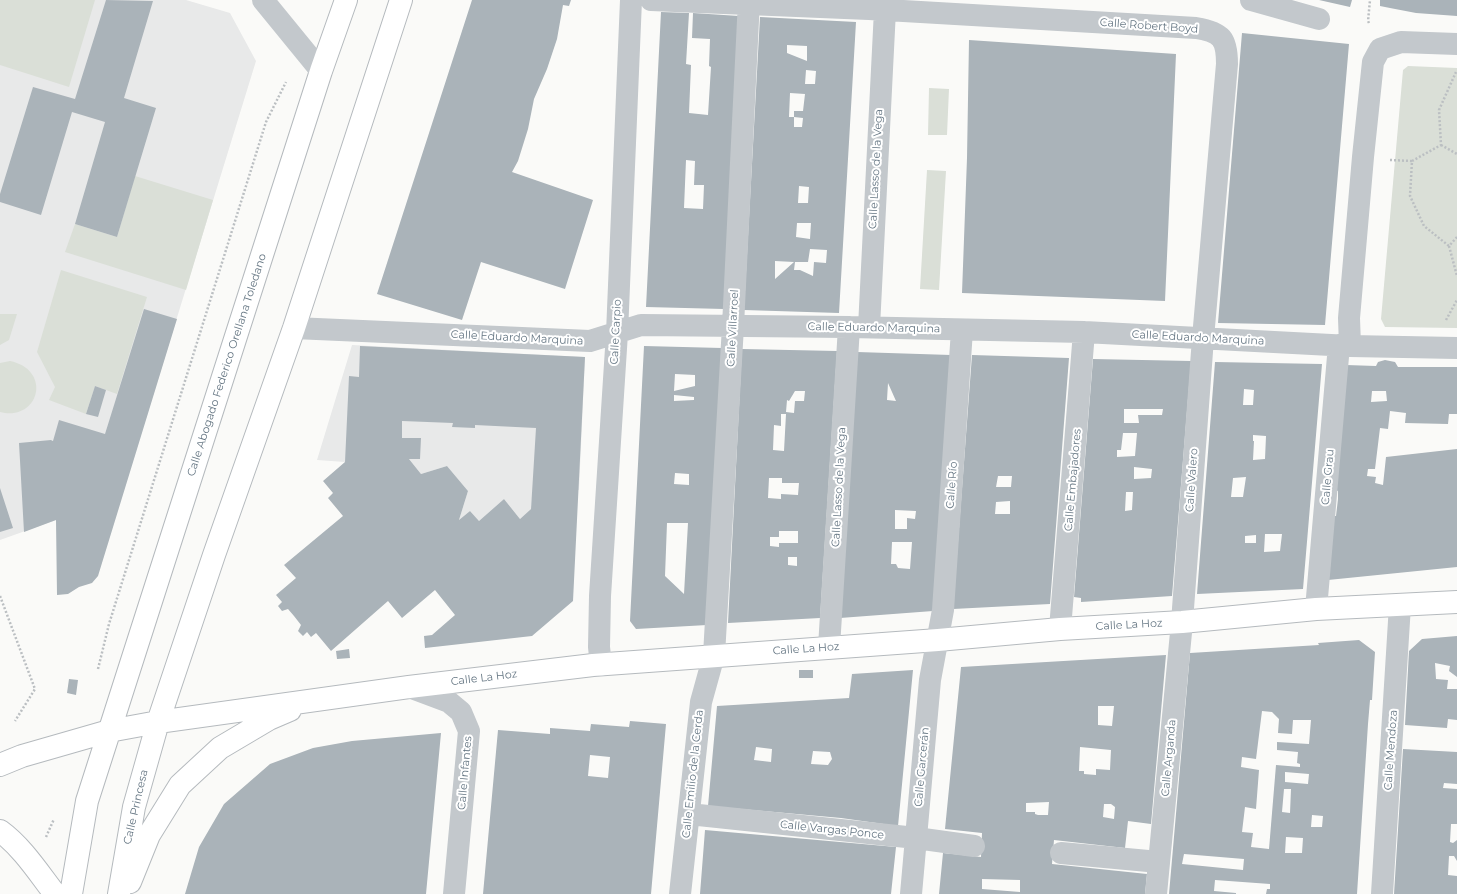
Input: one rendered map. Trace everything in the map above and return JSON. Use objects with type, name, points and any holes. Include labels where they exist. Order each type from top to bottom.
[{"type":"main road","name":"Calle Abogado Federico Orellana Toledano","points":[[109,731],[321,71],[346,0]]},
{"type":"main road","points":[[158,722],[214,555],[294,328],[401,0]]},
{"type":"main road","name":"Calle La Hoz","points":[[0,765],[22,756],[109,731],[158,722],[524,672],[714,655],[938,640],[1060,629],[1182,622],[1316,609],[1457,602]]},
{"type":"main road","points":[[124,894],[149,835],[180,785],[220,748],[269,719],[311,700]]},
{"type":"main road","name":"Calle Princesa","points":[[118,894],[134,807],[158,722]]},
{"type":"main road","points":[[71,894],[87,801],[109,731]]},
{"type":"main road","points":[[0,831],[11,839],[55,894]]},
{"type":"street","points":[[263,0],[321,71]]},
{"type":"street","name":"Calle Carpio","points":[[601,665],[599,647],[600,596],[617,333],[631,0]]},
{"type":"street","points":[[651,0],[875,7]]},
{"type":"street","points":[[1251,0],[1319,19]]},
{"type":"street","name":"Calle Villarroel","points":[[714,655],[734,326],[749,2]]},
{"type":"street","name":"Calle Lasso de la Vega","points":[[829,647],[859,327],[875,7]]},
{"type":"street","name":"Calle Robert Boyd","points":[[875,7],[1196,28],[1210,30],[1222,37],[1227,50],[1227,64],[1203,338]]},
{"type":"street","name":"Calle Grau","points":[[1316,609],[1344,345],[1349,318],[1373,62],[1380,49],[1401,42],[1457,44]]},
{"type":"street","name":"Calle Eduardo Marquina","points":[[294,328],[590,341],[641,325],[859,327],[1084,332],[1344,345],[1457,348]]},
{"type":"street","name":"Calle Río","points":[[938,640],[943,610],[962,330]]},
{"type":"street","name":"Calle Embajadores","points":[[1060,629],[1084,332]]},
{"type":"street","name":"Calle Valero","points":[[1182,622],[1203,338]]},
{"type":"street","name":"Calle Mendoza","points":[[1382,894],[1400,606]]},
{"type":"street","name":"Calle Arganda","points":[[1156,894],[1182,622]]},
{"type":"street","name":"Calle Garcerán","points":[[911,894],[930,680],[938,640]]},
{"type":"street","name":"Calle Emilio de la Cerda","points":[[680,894],[701,702],[714,655]]},
{"type":"street","name":"Calle Infantes","points":[[409,687],[449,702],[461,712],[469,731],[454,894]]},
{"type":"street","name":"Calle Vargas Ponce","points":[[689,814],[916,838],[974,846]]},
{"type":"street","points":[[1061,853],[1159,862]]},
{"type":"path","points":[[96,673],[109,624],[266,122],[287,79],[299,44]]},
{"type":"path","points":[[1441,145],[1439,110],[1457,69]]},
{"type":"path","points":[[1363,157],[1395,161],[1412,161],[1441,145]]},
{"type":"path","points":[[1441,145],[1457,154]]},
{"type":"path","points":[[1412,161],[1410,196],[1424,226],[1449,246],[1457,276]]},
{"type":"path","points":[[1449,246],[1457,237]]},
{"type":"path","points":[[1445,322],[1457,300]]},
{"type":"path","points":[[0,596],[35,689],[15,721]]},
{"type":"path","points":[[34,866],[56,812]]},
{"type":"shaded area","points":[[0,0],[186,0],[230,13],[256,61],[131,467],[51,440],[56,520],[0,540]]},
{"type":"shaded area","points":[[0,0],[95,0],[69,87],[0,65]]},
{"type":"shaded area","points":[[1408,66],[1457,68],[1457,328],[1385,327],[1381,319],[1403,70]]},
{"type":"shaded area","points":[[929,88],[949,89],[947,135],[928,135]]},
{"type":"shaded area","points":[[927,170],[946,171],[939,290],[920,289]]},
{"type":"shaded area","points":[[135,176],[213,200],[186,290],[65,252],[75,224],[117,237]]},
{"type":"shaded area","points":[[61,270],[147,297],[117,394],[95,386],[86,414],[49,400],[55,387],[37,352]]},
{"type":"shaded area","points":[[0,314],[17,314],[9,340],[0,345]]},
{"type":"shaded area","points":[[352,345],[585,357],[579,490],[533,488],[531,509],[520,519],[504,499],[479,521],[470,511],[459,520],[468,491],[447,466],[421,474],[409,459],[345,462],[317,460]]},
{"type":"shaded area","points":[[10,361],[24,366],[32,374],[36,384],[36,394],[32,403],[24,410],[13,413],[0,412],[0,363]]},
{"type":"building","points":[[106,0],[153,1],[124,98],[156,108],[117,237],[75,224],[105,122],[72,112],[41,215],[0,202],[0,194],[33,87],[75,99]]},
{"type":"building","points":[[472,0],[571,0],[569,6],[563,5],[557,39],[547,69],[534,99],[528,129],[518,161],[512,172],[593,200],[565,289],[481,262],[462,320],[377,294]]},
{"type":"building","points":[[1319,0],[1352,0],[1350,7]]},
{"type":"building","points":[[1380,0],[1457,0],[1457,16],[1416,13],[1380,6]]},
{"type":"building","points":[[661,12],[689,13],[686,64],[691,65],[689,113],[708,115],[711,67],[709,66],[710,39],[692,38],[693,13],[739,16],[724,309],[646,307]],"holes":[[[686,160],[695,161],[694,185],[704,185],[703,209],[684,208]]]},
{"type":"building","points":[[760,17],[856,22],[839,313],[744,310]],"holes":[[[787,45],[807,46],[807,61],[787,53]],[[806,70],[816,71],[815,84],[805,84]],[[790,93],[805,94],[803,111],[794,111],[794,117],[789,117]],[[794,117],[803,118],[802,127],[794,127]],[[799,186],[809,187],[808,203],[798,203]],[[797,223],[811,223],[810,239],[796,237]],[[810,249],[827,250],[826,263],[814,262],[813,276],[800,270],[794,270],[795,262],[808,262]],[[775,261],[794,262],[775,279]]]},
{"type":"building","points":[[1242,33],[1349,44],[1325,325],[1218,323]]},
{"type":"building","points":[[969,40],[1176,54],[1165,301],[962,293],[967,158]]},
{"type":"building","points":[[144,309],[177,319],[98,576],[92,583],[79,587],[68,594],[57,595],[56,520],[24,532],[19,443],[53,441],[59,420],[105,434]]},
{"type":"building","points":[[360,346],[585,357],[573,601],[532,636],[425,648],[424,636],[432,635],[455,615],[435,590],[402,618],[388,601],[331,651],[316,633],[311,637],[307,632],[303,636],[298,631],[301,625],[294,616],[288,609],[282,611],[278,606],[282,602],[276,595],[296,578],[284,565],[343,516],[328,498],[333,493],[323,481],[345,462],[349,376],[359,377]],"holes":[[[402,421],[453,423],[452,427],[475,428],[475,425],[536,428],[531,509],[520,519],[504,499],[479,521],[470,511],[459,520],[468,491],[447,466],[421,474],[409,459],[420,459],[421,438],[402,438]]]},
{"type":"building","points":[[644,346],[722,348],[707,625],[636,629],[630,621]],"holes":[[[675,374],[695,375],[695,386],[674,391]],[[674,395],[694,397],[694,400],[674,401]],[[675,473],[689,474],[689,485],[674,484]],[[667,523],[688,523],[684,594],[665,576]]]},
{"type":"building","points":[[742,349],[837,351],[820,618],[728,623]],"holes":[[[795,391],[805,391],[804,401],[795,401],[794,413],[786,412],[787,400],[789,401]],[[781,414],[786,414],[784,451],[773,450],[774,425],[781,426]],[[769,478],[782,478],[782,483],[799,483],[798,495],[781,494],[781,499],[768,498]],[[779,531],[798,531],[798,543],[779,543],[779,547],[770,546],[770,537],[779,537]],[[788,557],[797,557],[797,566],[788,565]]]},
{"type":"building","points":[[857,352],[951,355],[933,611],[840,618]],"holes":[[[888,383],[896,401],[887,400]],[[895,510],[916,511],[915,519],[907,518],[907,529],[895,529]],[[892,542],[912,542],[910,569],[898,568],[896,564],[891,564]]]},
{"type":"building","points":[[972,355],[1069,358],[1050,604],[953,609]],"holes":[[[998,476],[1012,476],[1011,487],[996,487]],[[1010,501],[1010,514],[995,514],[996,502]]]},
{"type":"building","points":[[1093,359],[1191,361],[1172,596],[1081,602],[1081,598],[1074,597]],"holes":[[[1124,409],[1163,409],[1162,415],[1138,415],[1139,423],[1124,423]],[[1123,433],[1137,433],[1135,456],[1117,457],[1117,450],[1121,450]],[[1134,467],[1152,469],[1151,478],[1134,479]],[[1126,492],[1133,492],[1132,510],[1125,511]]]},
{"type":"building","points":[[1385,360],[1395,362],[1398,367],[1457,367],[1457,414],[1449,414],[1448,424],[1405,423],[1406,413],[1390,411],[1388,429],[1380,428],[1375,469],[1368,469],[1367,476],[1376,477],[1375,483],[1383,485],[1386,457],[1457,449],[1457,567],[1328,580],[1333,516],[1336,516],[1338,499],[1338,491],[1335,490],[1346,365],[1376,366],[1378,362]],"holes":[[[1372,391],[1386,391],[1387,401],[1371,402]]]},
{"type":"building","points":[[1215,362],[1322,364],[1303,589],[1197,594]],"holes":[[[1244,389],[1254,390],[1253,405],[1243,405]],[[1253,435],[1266,436],[1265,459],[1253,460]],[[1246,477],[1243,497],[1231,497],[1233,478]],[[1265,534],[1282,534],[1280,551],[1264,552]],[[1256,535],[1256,543],[1245,543],[1245,536]]]},
{"type":"building","points":[[95,386],[106,390],[98,417],[86,414]]},
{"type":"building","points":[[0,488],[13,528],[0,532]]},
{"type":"building","points":[[1457,636],[1457,677],[1449,671],[1450,666],[1435,663],[1436,679],[1448,680],[1447,689],[1457,689],[1457,720],[1448,719],[1447,728],[1405,725],[1409,651],[1422,639]]},
{"type":"building","points":[[1359,640],[1375,652],[1372,700],[1370,700],[1368,724],[1357,894],[1266,894],[1267,889],[1270,889],[1270,884],[1215,880],[1214,891],[1236,894],[1169,894],[1190,653],[1319,645],[1318,643]],"holes":[[[1262,711],[1272,712],[1279,719],[1278,733],[1292,734],[1293,720],[1311,720],[1309,744],[1277,742],[1277,750],[1298,752],[1297,763],[1300,764],[1300,767],[1276,765],[1269,849],[1251,847],[1253,833],[1242,832],[1245,807],[1256,809],[1259,770],[1241,767],[1242,757],[1256,759]],[[1285,772],[1309,774],[1308,784],[1285,782]],[[1284,789],[1291,789],[1290,813],[1282,812]],[[1312,815],[1323,816],[1322,827],[1311,827]],[[1286,837],[1303,838],[1302,853],[1285,853]],[[1184,854],[1244,859],[1243,870],[1182,864]]]},
{"type":"building","points":[[349,649],[350,658],[337,659],[336,651]]},
{"type":"building","points":[[1166,655],[1151,824],[1128,821],[1125,848],[1054,840],[1052,864],[1147,874],[1145,894],[939,894],[943,853],[981,857],[982,833],[945,829],[961,667]],"holes":[[[1098,706],[1114,706],[1112,726],[1098,725]],[[1080,747],[1111,750],[1110,770],[1096,769],[1096,775],[1084,774],[1084,771],[1079,771]],[[1049,802],[1048,815],[1038,815],[1035,814],[1035,812],[1026,812],[1026,803]],[[1104,804],[1111,804],[1115,807],[1114,819],[1103,817]],[[982,879],[1020,880],[1020,892],[982,889]]]},
{"type":"building","points":[[799,670],[813,670],[813,678],[799,678]]},
{"type":"building","points":[[913,670],[898,826],[841,818],[708,806],[717,706],[849,698],[852,674]],"holes":[[[756,747],[772,749],[771,762],[754,760]],[[813,751],[830,752],[832,759],[828,765],[811,764]]]},
{"type":"building","points":[[69,679],[78,680],[76,695],[67,693]]},
{"type":"building","points":[[630,721],[666,724],[651,894],[483,894],[498,730],[550,734],[550,728],[590,731],[591,724],[629,727]],"holes":[[[590,755],[610,757],[608,778],[588,776]]]},
{"type":"building","points":[[441,733],[426,894],[185,894],[199,847],[224,804],[270,764],[313,748],[352,741]]},
{"type":"building","points":[[1403,749],[1457,752],[1457,784],[1444,783],[1443,788],[1457,789],[1457,824],[1451,824],[1450,842],[1453,843],[1457,840],[1457,861],[1454,856],[1449,856],[1448,875],[1457,876],[1457,894],[1394,894]]},
{"type":"building","points":[[705,830],[896,847],[891,894],[700,894]]}]
